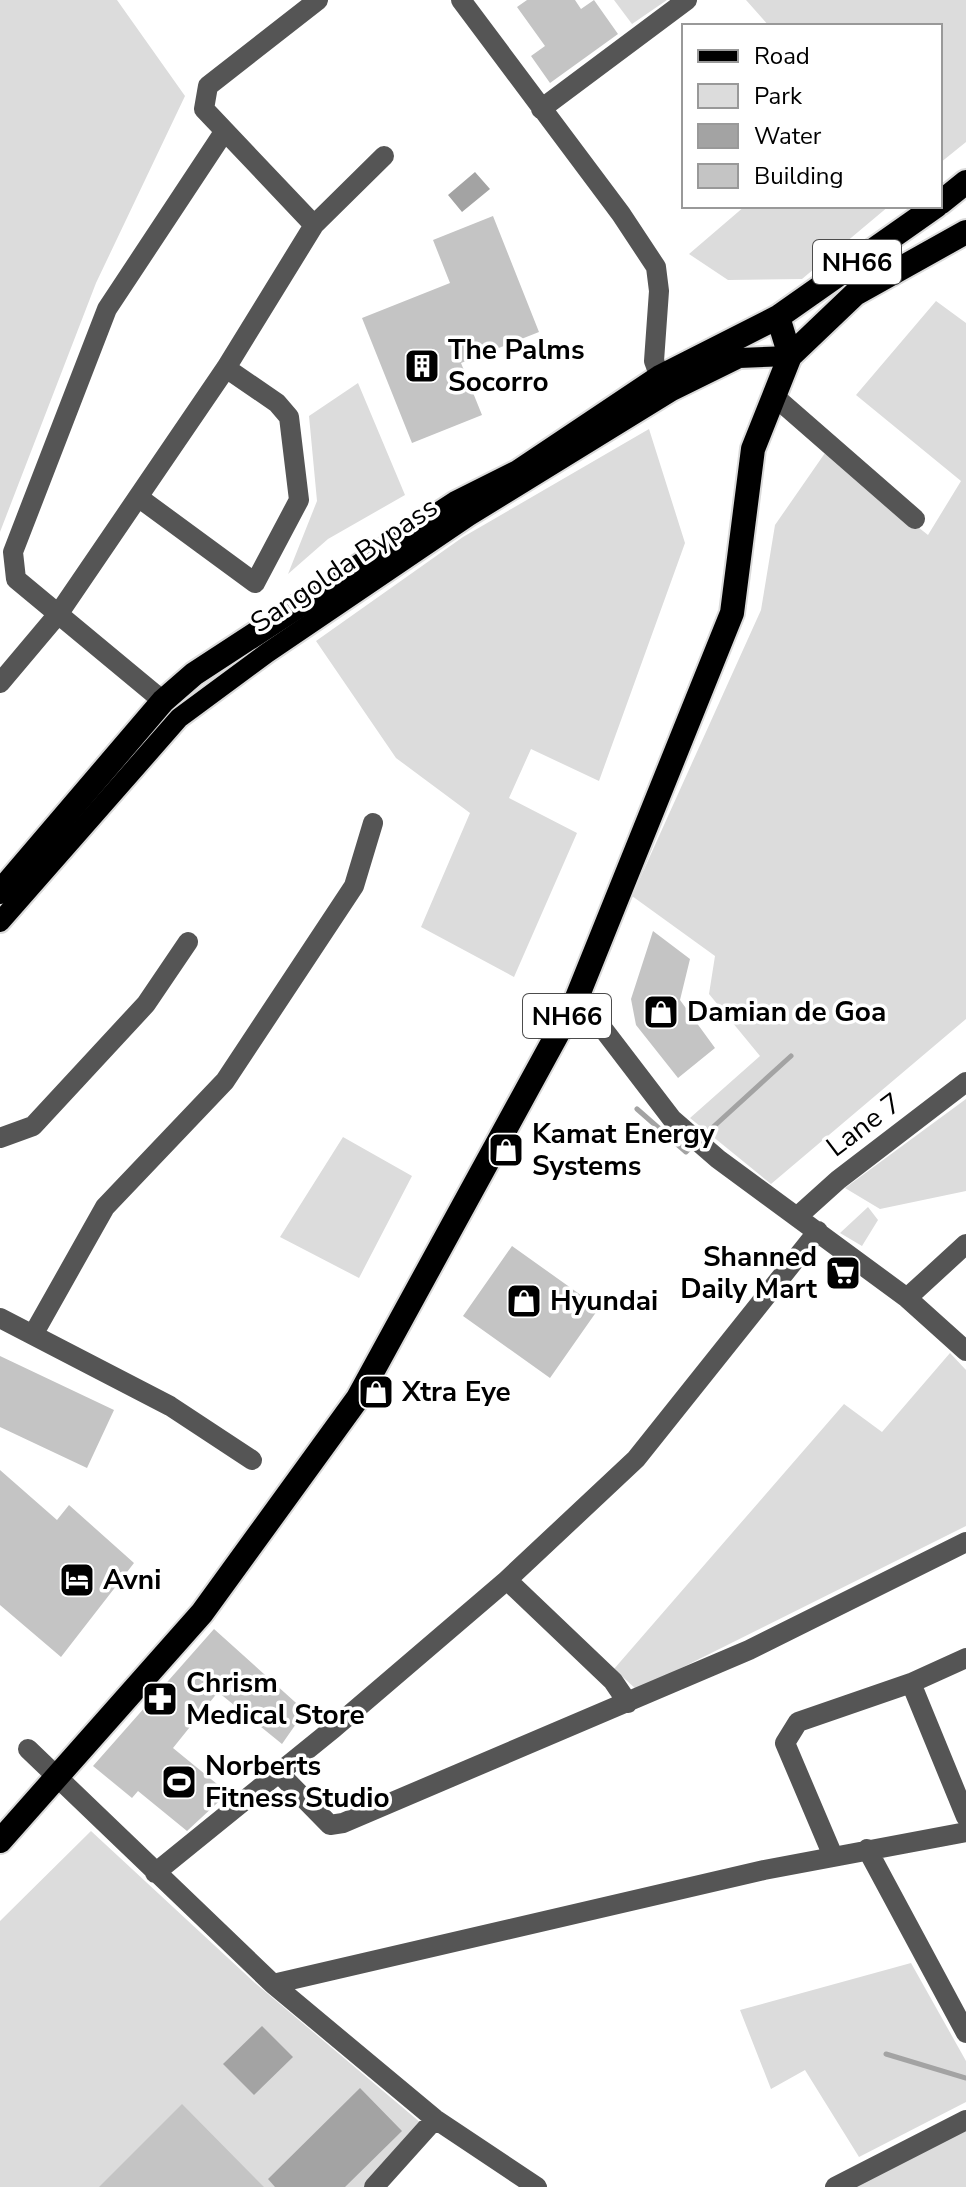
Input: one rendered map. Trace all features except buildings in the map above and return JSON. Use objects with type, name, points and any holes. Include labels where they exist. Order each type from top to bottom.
[{"type":"highway","name":"NH66","points":[[942,201],[966,182]]},
{"type":"highway","name":"NH66","points":[[778,317],[932,208]]},
{"type":"highway","points":[[778,317],[790,356],[855,294],[966,232]]},
{"type":"highway","name":"Sangolda Bypass","points":[[0,892],[163,701],[194,674],[456,503],[518,472],[660,377],[778,317]]},
{"type":"highway","name":"NH66","points":[[0,1841],[56,1774],[202,1613],[358,1398],[576,1000],[732,613],[753,449],[790,356]]},
{"type":"main road","name":"Sangolda Bypass","points":[[0,922],[179,718],[267,653],[469,516],[672,391],[739,358],[790,356]]},
{"type":"street","points":[[314,225],[204,109],[208,86],[318,0]]},
{"type":"street","points":[[461,0],[621,214],[656,267],[659,291],[654,361],[660,377]]},
{"type":"street","points":[[541,109],[687,0]]},
{"type":"street","points":[[163,701],[16,579],[13,552],[107,309],[224,132]]},
{"type":"street","points":[[0,683],[59,613],[226,368],[314,225],[384,156]]},
{"type":"street","points":[[138,497],[255,583],[299,500],[289,417],[277,403],[226,368]]},
{"type":"street","points":[[774,396],[915,519]]},
{"type":"street","points":[[34,1333],[105,1207],[225,1081],[354,886],[373,823]]},
{"type":"street","points":[[0,1138],[33,1126],[146,1004],[188,942]]},
{"type":"street","points":[[576,1000],[597,1021],[672,1119],[718,1159],[907,1298],[966,1351]]},
{"type":"street","name":"Lane 7","points":[[798,1216],[838,1180],[966,1082]]},
{"type":"street","points":[[155,1873],[507,1580],[636,1459],[818,1231]]},
{"type":"street","points":[[907,1298],[966,1244]]},
{"type":"street","points":[[0,1318],[170,1406],[252,1460]]},
{"type":"street","points":[[278,1772],[330,1825],[343,1823],[749,1650],[966,1542]]},
{"type":"street","points":[[507,1580],[613,1681],[628,1703]]},
{"type":"street","points":[[833,1856],[785,1743],[798,1722],[911,1683],[966,1658]]},
{"type":"street","points":[[911,1683],[966,1817]]},
{"type":"street","points":[[28,1749],[273,1984],[435,2119],[537,2187]]},
{"type":"street","points":[[273,1984],[833,1856],[966,1832]]},
{"type":"street","points":[[867,1849],[966,2033]]},
{"type":"street","points":[[374,2187],[435,2119]]},
{"type":"street","points":[[835,2187],[966,2120]]},
{"type":"green space","points":[[0,0],[117,0],[185,96],[96,283],[0,532]]},
{"type":"green space","points":[[614,0],[667,0],[632,24]]},
{"type":"green space","points":[[746,0],[966,0],[966,142],[942,161],[942,24],[767,24]]},
{"type":"green space","points":[[743,208],[887,208],[802,279],[728,280],[689,254]]},
{"type":"green space","points":[[936,301],[966,323],[966,1019],[771,1184],[690,1118],[760,1056],[709,994],[715,956],[632,896],[761,610],[775,525],[825,453],[928,535],[961,481],[856,395]]},
{"type":"green space","points":[[358,383],[405,495],[328,539],[288,574],[317,501],[309,416]]},
{"type":"green space","points":[[649,429],[685,543],[599,781],[531,749],[509,798],[577,833],[514,977],[421,927],[470,813],[396,758],[316,641],[463,537]]},
{"type":"green space","points":[[966,1099],[966,1191],[880,1209],[845,1188]]},
{"type":"green space","points":[[343,1137],[412,1176],[359,1278],[280,1237]]},
{"type":"green space","points":[[868,1207],[878,1220],[862,1246],[840,1233]]},
{"type":"green space","points":[[950,1353],[966,1370],[966,1526],[637,1690],[614,1669],[844,1404],[882,1432]]},
{"type":"green space","points":[[91,1831],[255,1983],[421,2123],[365,2187],[0,2187],[0,1921]]},
{"type":"green space","points":[[911,1963],[966,2061],[966,2102],[859,2157],[805,2070],[771,2089],[740,2010]]},
{"type":"green space","points":[[966,2127],[966,2187],[852,2187]]},
{"type":"water","points":[[475,172],[490,189],[462,212],[448,195]]},
{"type":"water","points":[[262,2026],[293,2057],[254,2095],[223,2064]]},
{"type":"water","points":[[360,2088],[402,2131],[345,2187],[275,2187],[268,2179]]},
{"type":"waterway","points":[[700,1139],[791,1056]]},
{"type":"waterway","points":[[637,1109],[686,1152],[692,1146]]},
{"type":"waterway","points":[[886,2054],[966,2078]]},
{"type":"place","name":"The Palms Socorro","points":[[422,366]]},
{"type":"place","name":"Damian de Goa","points":[[661,1012]]},
{"type":"place","name":"Kamat Energy Systems","points":[[506,1150]]},
{"type":"place","name":"Shanned Daily Mart","points":[[843,1273]]},
{"type":"place","name":"Hyundai","points":[[524,1301]]},
{"type":"place","name":"Xtra Eye","points":[[376,1392]]},
{"type":"place","name":"Avni","points":[[77,1580]]},
{"type":"place","name":"Chrism Medical Store","points":[[160,1699]]},
{"type":"place","name":"Norberts Fitness Studio","points":[[179,1782]]}]
